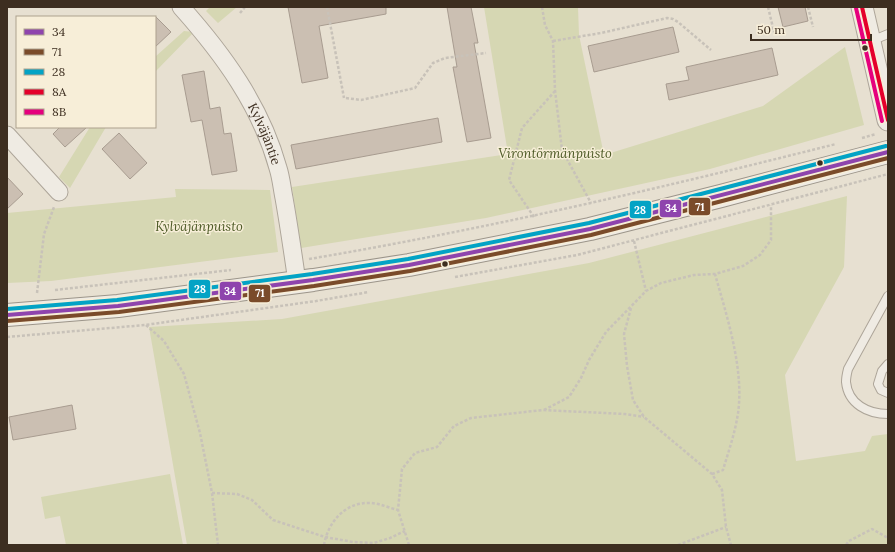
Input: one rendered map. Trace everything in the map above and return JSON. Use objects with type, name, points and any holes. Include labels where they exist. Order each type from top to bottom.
[{"type":"main road","points":[[7,315],[118,306],[295,272],[409,265],[590,229],[888,152]]},
{"type":"street","name":"Kylväjäntie","points":[[181,7],[213,44],[242,86],[261,120],[278,168],[290,230],[295,272]]},
{"type":"street","points":[[862,7],[879,38],[883,127]]},
{"type":"street","points":[[7,135],[59,192]]},
{"type":"lane","points":[[888,296],[848,369],[846,382],[852,399],[864,410],[879,414],[888,414]]},
{"type":"lane","points":[[888,364],[882,371],[878,384],[881,390],[888,393]]},
{"type":"path","points":[[240,12],[245,7]]},
{"type":"path","points":[[328,7],[345,98],[361,100],[415,88],[433,63],[445,58],[486,53]]},
{"type":"path","points":[[542,7],[545,25],[553,41],[555,90],[562,150],[591,204]]},
{"type":"path","points":[[768,7],[775,36]]},
{"type":"path","points":[[808,7],[813,27]]},
{"type":"path","points":[[553,41],[601,34],[667,18],[678,22],[711,50]]},
{"type":"path","points":[[534,217],[509,180],[522,128],[555,90]]},
{"type":"path","points":[[860,138],[883,127]]},
{"type":"path","points":[[295,272],[381,247],[534,217],[656,189],[842,143]]},
{"type":"path","points":[[37,293],[44,234],[59,192]]},
{"type":"path","points":[[544,410],[569,397],[581,378],[588,360],[606,332],[646,291],[661,283],[694,275],[715,274],[743,266],[760,255],[771,240],[771,205]]},
{"type":"path","points":[[634,241],[646,291]]},
{"type":"path","points":[[52,291],[237,270]]},
{"type":"path","points":[[712,474],[723,470],[737,418],[739,379],[727,319],[715,274]]},
{"type":"path","points":[[29,293],[44,292]]},
{"type":"path","points":[[7,337],[145,325],[316,301]]},
{"type":"path","points":[[631,307],[624,334],[627,366],[634,400],[644,417],[712,474],[722,490],[726,527],[731,545]]},
{"type":"path","points":[[145,325],[164,341],[184,374],[200,433],[212,493],[218,545]]},
{"type":"path","points":[[410,545],[398,510],[402,469],[415,453],[437,448],[454,426],[471,418],[544,410],[625,414],[644,417]]},
{"type":"path","points":[[212,493],[237,494],[252,500],[273,520],[325,537],[353,542],[374,543],[405,531]]},
{"type":"path","points":[[324,545],[325,537],[335,518],[350,507],[370,503],[398,510]]},
{"type":"path","points":[[678,545],[726,527]]},
{"type":"path","points":[[846,545],[849,541],[872,529],[888,538]]},
{"type":"green space","points":[[210,7],[237,7],[218,23],[206,11]]},
{"type":"green space","name":"Virontörmänpuisto","points":[[484,7],[578,7],[579,35],[604,155],[763,106],[845,47],[864,125],[710,169],[486,218],[301,248],[292,187],[508,154]]},
{"type":"green space","points":[[184,31],[194,32],[156,71],[156,56]]},
{"type":"green space","points":[[89,128],[105,128],[70,188],[59,177]]},
{"type":"green space","name":"Kylväjänpuisto","points":[[175,189],[270,190],[278,252],[51,281],[7,283],[7,213],[176,197]]},
{"type":"green space","points":[[847,196],[844,267],[785,375],[796,461],[865,451],[872,436],[888,434],[888,545],[187,545],[149,327],[282,319],[589,263]]},
{"type":"green space","points":[[170,474],[183,545],[66,545],[60,516],[45,519],[41,497]]},
{"type":"building","points":[[288,7],[386,7],[386,14],[319,26],[328,78],[302,83]]},
{"type":"building","points":[[447,7],[471,7],[478,43],[474,43],[491,138],[467,142],[453,67],[457,67]]},
{"type":"building","points":[[778,7],[805,7],[808,21],[783,27]]},
{"type":"building","points":[[156,17],[171,32],[156,46]]},
{"type":"building","points":[[673,27],[679,52],[594,72],[588,46]]},
{"type":"building","points":[[772,48],[778,75],[669,100],[666,84],[689,80],[686,67]]},
{"type":"building","points":[[204,71],[210,109],[220,107],[224,134],[231,133],[237,171],[212,175],[202,120],[191,122],[182,75]]},
{"type":"building","points":[[438,118],[442,142],[296,169],[291,145]]},
{"type":"building","points":[[59,128],[86,128],[65,147],[53,134]]},
{"type":"building","points":[[119,133],[147,163],[130,179],[102,149]]},
{"type":"building","points":[[7,177],[23,194],[7,209]]},
{"type":"building","points":[[72,405],[76,429],[13,440],[9,417]]},
{"type":"transit line","name":"8A","points":[[862,7],[888,120]]},
{"type":"transit line","name":"8B","points":[[856,8],[882,121]]},
{"type":"transit line","name":"28","points":[[7,309],[117,300],[312,274],[408,259],[589,223],[886,146]]},
{"type":"transit line","name":"34","points":[[7,315],[118,306],[313,280],[409,265],[590,229],[888,152]]},
{"type":"transit line","name":"71","points":[[7,321],[119,312],[314,286],[410,271],[591,235],[888,158]]}]
